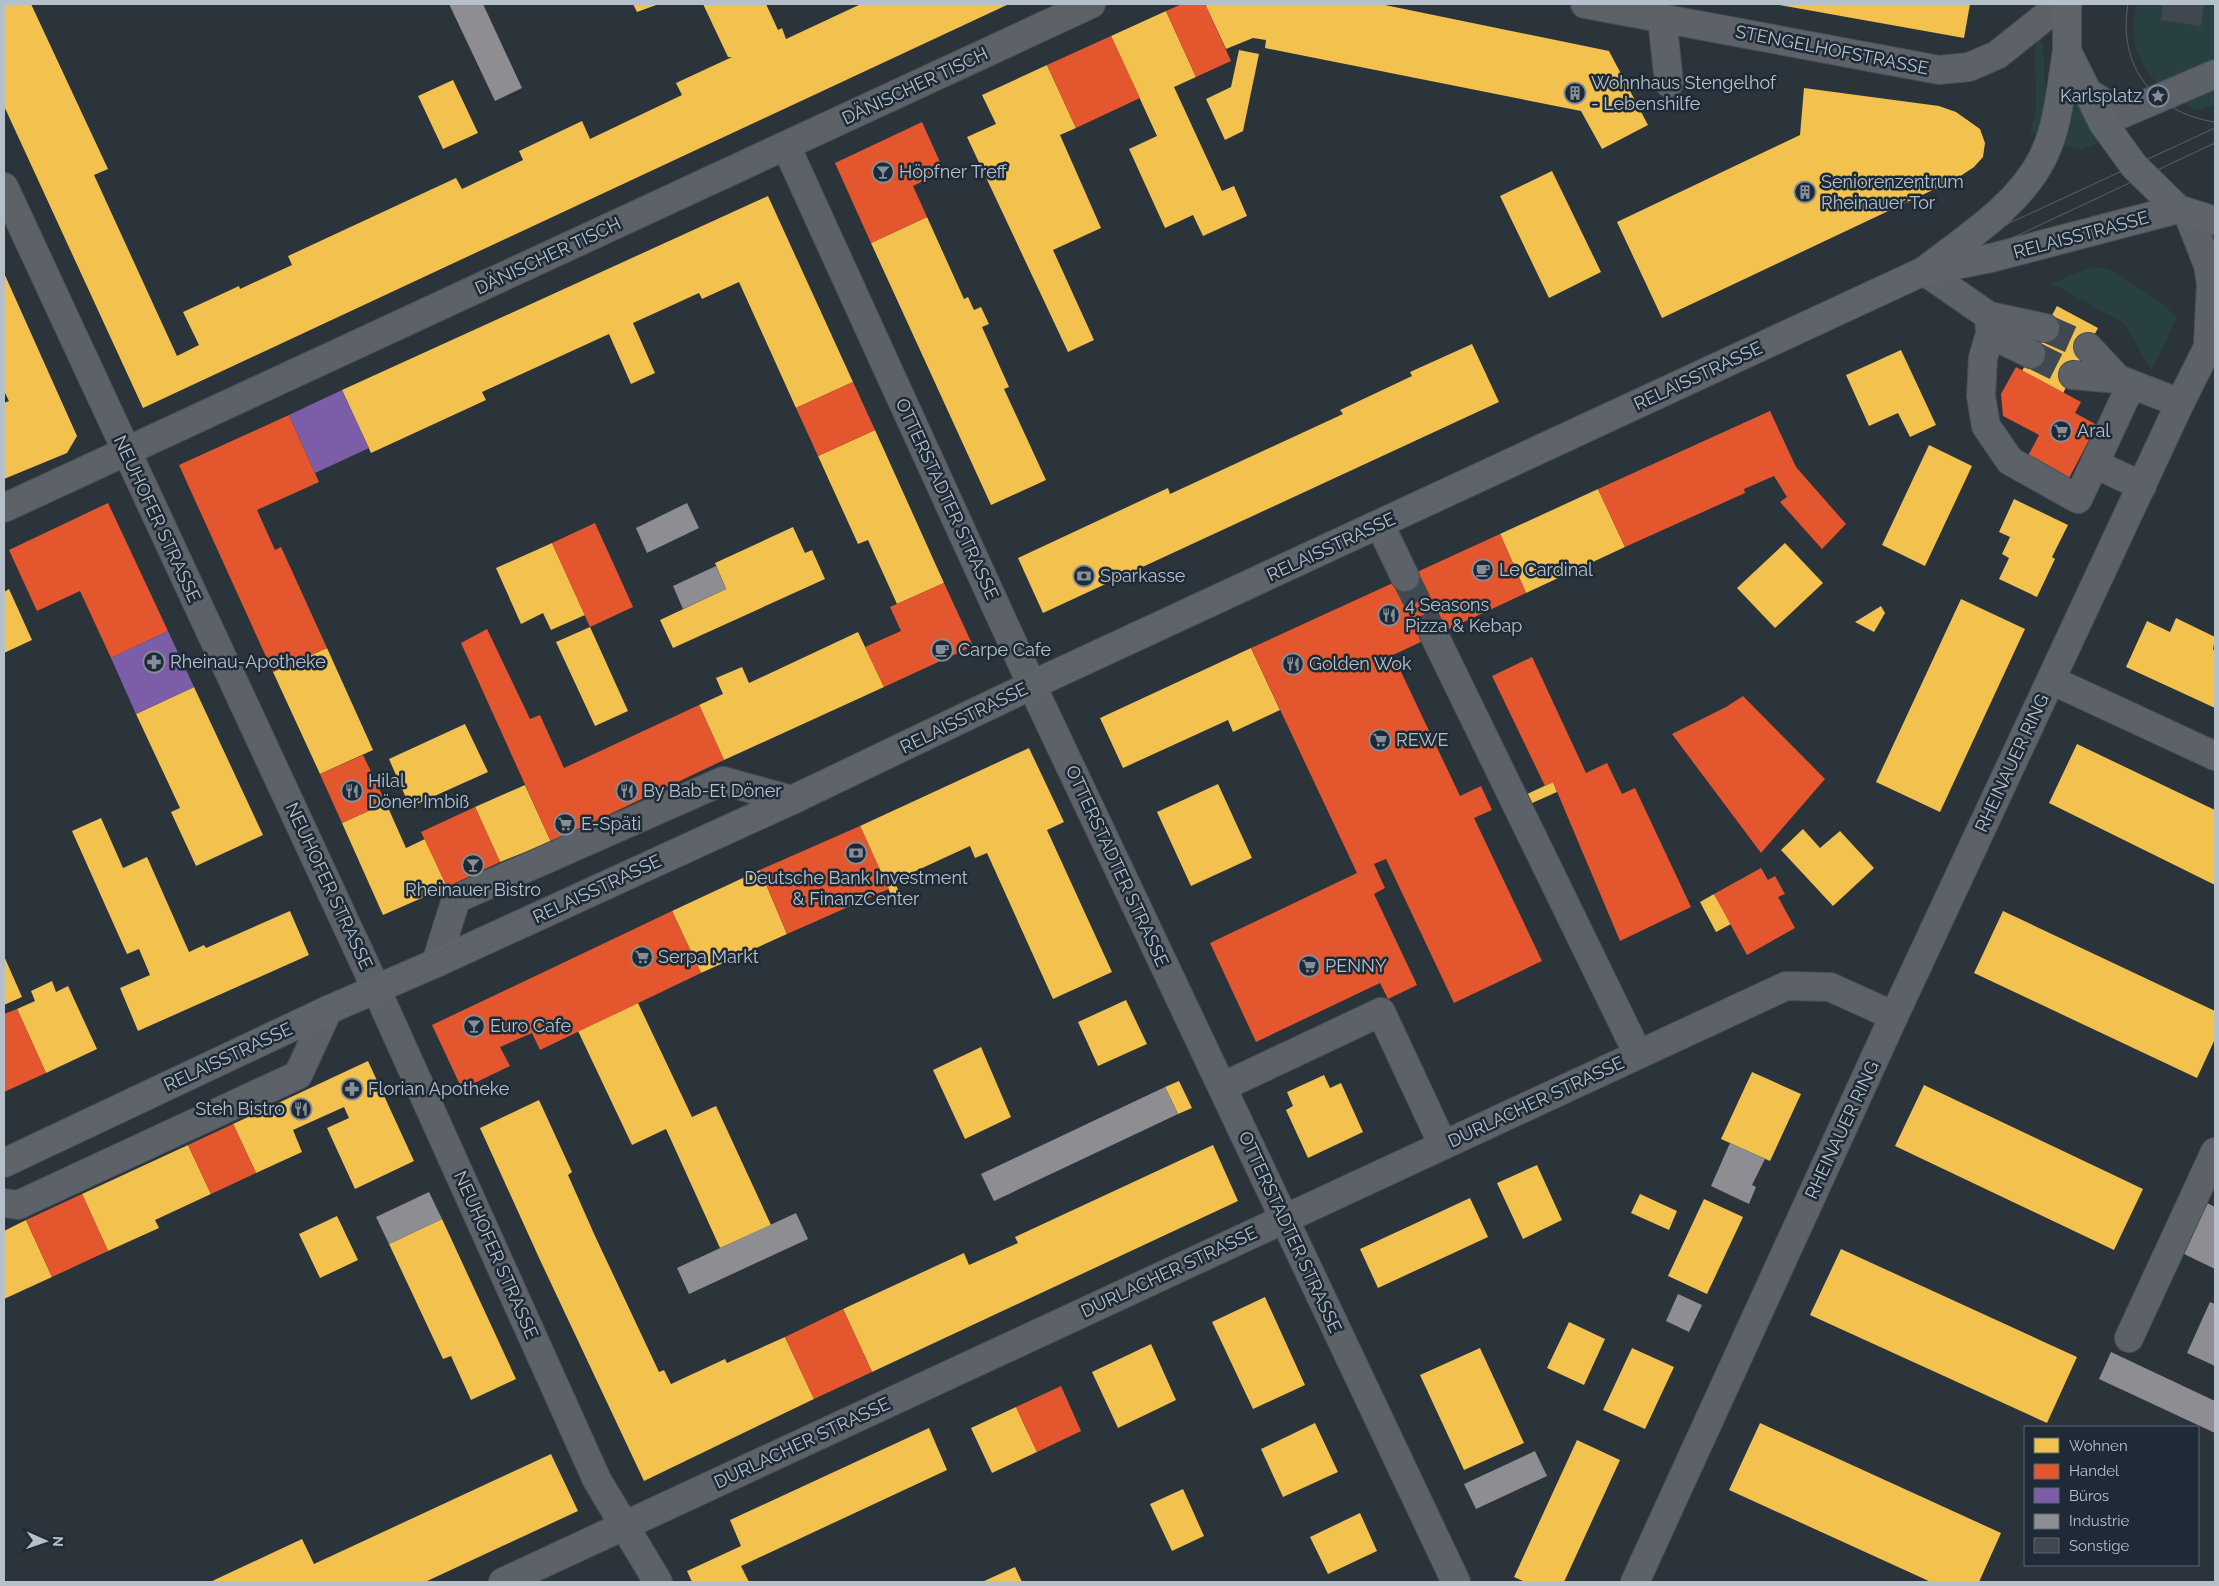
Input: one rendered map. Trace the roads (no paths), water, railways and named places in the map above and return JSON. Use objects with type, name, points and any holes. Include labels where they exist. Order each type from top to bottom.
[{"type":"main road","points":[[2067,4],[2067,51],[2103,123],[2134,166],[2183,212],[2215,222]]},
{"type":"main road","name":"RELAISSTRASSE","points":[[4,1163],[328,1010],[436,963],[792,800],[1032,685],[1924,271],[1980,227],[2028,181],[2042,158],[2052,132],[2067,51]]},
{"type":"main road","name":"RELAISSTRASSE","points":[[1924,271],[2009,254],[2183,212]]},
{"type":"street","name":"DÄNISCHER TISCH","points":[[4,508],[1092,4]]},
{"type":"street","name":"STENGELHOFSTRASSE","points":[[1585,4],[1940,70],[1969,67],[1997,55],[2061,4]]},
{"type":"street","points":[[1662,18],[1669,83]]},
{"type":"street","points":[[2087,92],[2122,114],[2215,74]]},
{"type":"street","name":"OTTERSTADTER STRASSE","points":[[786,146],[1032,685],[1456,1582]]},
{"type":"street","name":"NEUHOFER STRASSE","points":[[4,186],[376,989],[597,1480],[658,1582]]},
{"type":"street","name":"RHEINAUER RING","points":[[1635,1582],[1894,1016],[2212,338],[2209,275],[2183,212]]},
{"type":"street","points":[[1924,271],[1990,325],[2031,354]]},
{"type":"street","points":[[1990,325],[2045,328]]},
{"type":"street","points":[[1990,325],[1983,358],[1981,396],[1986,426],[2010,461],[2078,498],[2095,464],[2124,382]]},
{"type":"street","points":[[2088,348],[2124,382]]},
{"type":"street","points":[[2073,375],[2124,382],[2180,403]]},
{"type":"street","points":[[2095,464],[2142,486]]},
{"type":"street","points":[[1380,525],[1405,577]]},
{"type":"street","points":[[1434,635],[1638,1054]]},
{"type":"street","name":"RHEINAUER RING","points":[[2051,680],[2215,756]]},
{"type":"street","points":[[436,963],[456,900],[723,781],[792,800]]},
{"type":"street","name":"DURLACHER STRASSE","points":[[503,1582],[1786,986],[1830,987],[1894,1016]]},
{"type":"street","points":[[4,1204],[18,1205],[298,1075],[328,1010]]},
{"type":"street","points":[[1222,1087],[1381,1012],[1443,1145]]},
{"type":"street","points":[[2129,1338],[2215,1152]]},
{"type":"tunnel","points":[[2045,328],[2088,347]]},
{"type":"tunnel","points":[[2031,354],[2073,375]]},
{"type":"tunnel","points":[[1405,577],[1434,635]]},
{"type":"tram line","points":[[2128,4],[2126,27],[2128,47],[2144,83],[2158,97],[2174,108],[2193,117],[2215,122]]},
{"type":"tram line","points":[[4,1155],[330,1001],[778,800],[1028,677],[2215,128]]},
{"type":"tram line","points":[[4,1171],[269,1045],[492,946],[783,812],[1176,626],[1384,532],[2215,143]]},
{"type":"place","name":"Wohnhaus Stengelhof - Lebenshilfe","points":[[1575,93]]},
{"type":"place","name":"Karlsplatz","points":[[2158,96]]},
{"type":"place","name":"Höpfner Treff","points":[[883,172]]},
{"type":"place","name":"Seniorenzentrum Rheinauer Tor","points":[[1805,192]]},
{"type":"place","name":"Aral","points":[[2061,431]]},
{"type":"place","name":"Le Cardinal","points":[[1483,570]]},
{"type":"place","name":"Sparkasse","points":[[1084,576]]},
{"type":"place","name":"4 Seasons Pizza & Kebap","points":[[1389,615]]},
{"type":"place","name":"Carpe Cafe","points":[[942,650]]},
{"type":"place","name":"Rheinau-Apotheke","points":[[154,662]]},
{"type":"place","name":"Golden Wok","points":[[1293,664]]},
{"type":"place","name":"REWE","points":[[1380,740]]},
{"type":"place","name":"Hilal Döner Imbiß","points":[[352,791]]},
{"type":"place","name":"By Bab-Et Döner","points":[[627,791]]},
{"type":"place","name":"E-Späti","points":[[565,824]]},
{"type":"place","name":"Deutsche Bank Investment & FinanzCenter","points":[[856,853]]},
{"type":"place","name":"Rheinauer Bistro","points":[[473,865]]},
{"type":"place","name":"Serpa Markt","points":[[642,957]]},
{"type":"place","name":"PENNY","points":[[1309,966]]},
{"type":"place","name":"Euro Cafe","points":[[474,1026]]},
{"type":"place","name":"Florian Apotheke","points":[[352,1089]]},
{"type":"place","name":"Steh Bistro","points":[[301,1109]]}]
